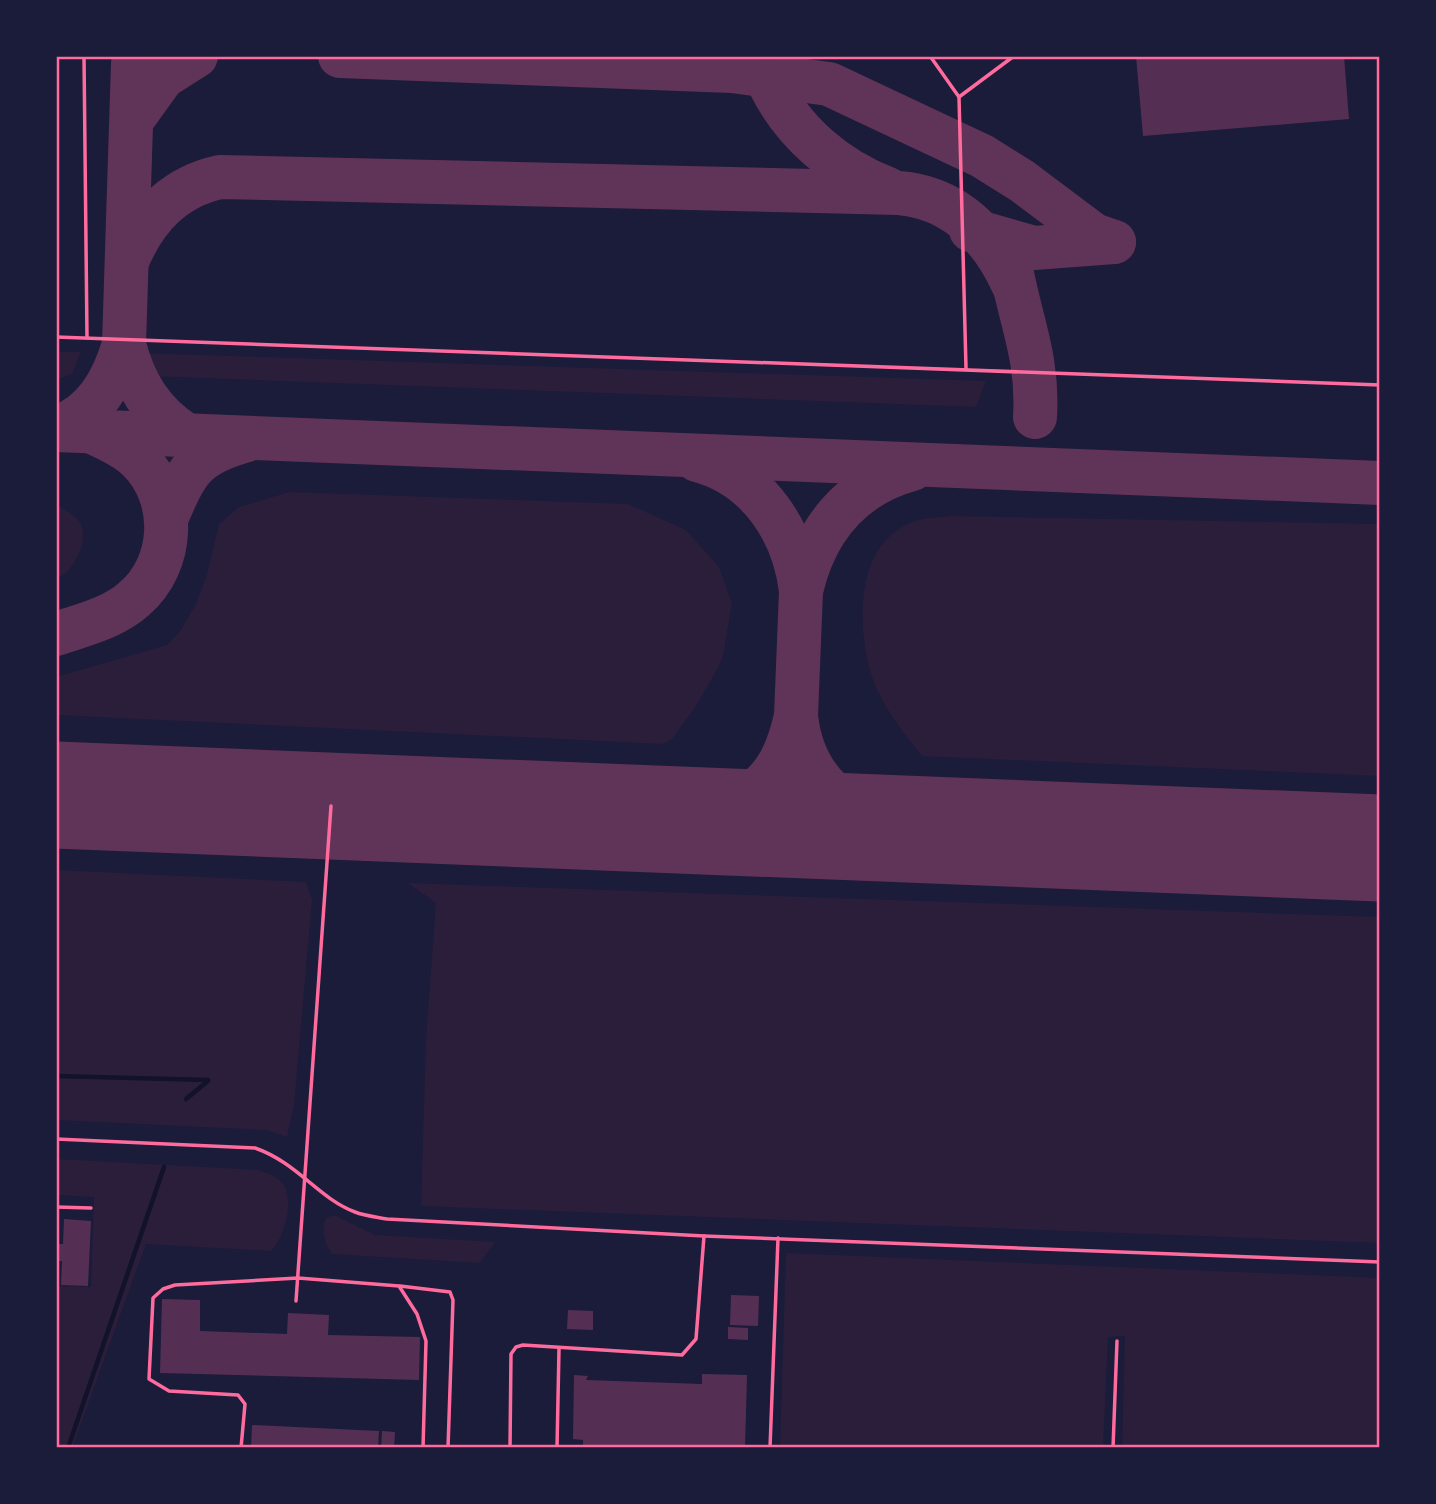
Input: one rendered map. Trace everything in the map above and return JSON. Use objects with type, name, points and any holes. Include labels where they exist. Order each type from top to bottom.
[{"type":"lane","points":[[84,56],[87,338]]},
{"type":"lane","points":[[930,56],[959,97],[966,368]]},
{"type":"lane","points":[[959,97],[1014,56]]},
{"type":"lane","points":[[56,337],[1380,385]]},
{"type":"lane","points":[[296,1301],[331,806]]},
{"type":"lane","points":[[56,1139],[255,1148],[278,1156],[305,1175],[330,1198],[355,1212],[387,1219],[704,1236],[1380,1262]]},
{"type":"lane","points":[[56,1207],[91,1208]]},
{"type":"lane","points":[[510,1448],[511,1354],[516,1347],[523,1345],[682,1355],[696,1339],[704,1236]]},
{"type":"lane","points":[[770,1448],[778,1238]]},
{"type":"lane","points":[[241,1448],[245,1404],[239,1395],[169,1391],[149,1378],[153,1298],[163,1289],[175,1285],[298,1278],[441,1289],[450,1292],[453,1300],[448,1448]]},
{"type":"lane","points":[[399,1286],[417,1314],[426,1341],[423,1448]]},
{"type":"lane","points":[[1113,1448],[1116,1341]]},
{"type":"lane","points":[[557,1448],[559,1348]]},
{"type":"shaded area","points":[[56,352],[81,352],[72,374],[56,380]]},
{"type":"shaded area","points":[[140,353],[986,381],[976,407],[150,376]]},
{"type":"shaded area","points":[[289,492],[628,504],[686,530],[719,567],[732,603],[723,656],[696,706],[672,739],[663,744],[56,715],[56,677],[167,645],[181,630],[196,604],[207,575],[219,524],[239,507]]},
{"type":"shaded area","points":[[56,504],[79,521],[83,536],[79,554],[69,570],[56,578]]},
{"type":"shaded area","points":[[951,516],[1380,524],[1380,776],[922,756],[886,707],[871,674],[863,631],[865,584],[882,544],[898,529],[923,519]]},
{"type":"shaded area","points":[[56,870],[306,882],[312,900],[294,1105],[287,1137],[267,1130],[56,1120]]},
{"type":"shaded area","points":[[408,883],[1380,917],[1380,1243],[421,1206],[426,1039],[436,903]]},
{"type":"shaded area","points":[[56,1159],[259,1170],[281,1181],[288,1200],[284,1229],[271,1251],[146,1244],[72,1448],[56,1448],[57,1286],[91,1287],[94,1197],[56,1195]]},
{"type":"shaded area","points":[[334,1215],[375,1235],[495,1242],[480,1263],[332,1254],[325,1241],[324,1228],[326,1218]]},
{"type":"shaded area","points":[[786,1253],[1380,1278],[1380,1448],[1122,1448],[1125,1336],[1108,1337],[1103,1448],[780,1448]]},
{"type":"building","points":[[1136,56],[1344,56],[1349,119],[1143,136]]},
{"type":"building","points":[[64,1219],[91,1221],[88,1286],[61,1285],[62,1261],[56,1261],[56,1244],[63,1244]]},
{"type":"building","points":[[731,1295],[759,1296],[758,1326],[730,1325]]},
{"type":"building","points":[[162,1299],[200,1300],[200,1331],[287,1334],[288,1313],[329,1315],[328,1335],[420,1337],[419,1380],[160,1373]]},
{"type":"building","points":[[568,1310],[593,1311],[593,1330],[567,1329]]},
{"type":"building","points":[[728,1327],[748,1328],[748,1340],[728,1339]]},
{"type":"building","points":[[702,1374],[747,1375],[745,1448],[583,1448],[583,1440],[573,1439],[574,1375],[588,1376],[586,1380],[702,1384]]},
{"type":"building","points":[[252,1425],[379,1431],[378,1448],[251,1448]]},
{"type":"building","points":[[382,1431],[395,1432],[394,1448],[381,1448]]},
{"type":"waterway","points":[[56,1076],[208,1080]]},
{"type":"waterway","points":[[186,1099],[208,1081]]},
{"type":"waterway","points":[[68,1448],[164,1167]]},
{"type":"taxiway","points":[[132,120],[163,77],[196,56]]},
{"type":"taxiway","points":[[340,56],[732,71],[829,84],[982,156],[1022,181],[1094,235],[1114,242]]},
{"type":"taxiway","points":[[56,428],[82,415],[92,405],[108,383],[124,344],[133,63]]},
{"type":"taxiway","points":[[768,81],[790,117],[818,147],[851,171],[888,189]]},
{"type":"taxiway","points":[[128,259],[143,230],[175,196],[220,177],[899,193],[938,203],[969,222],[994,250],[1013,284]]},
{"type":"taxiway","points":[[971,230],[1034,248],[1114,242]]},
{"type":"taxiway","points":[[1009,257],[1031,355],[1035,417]]},
{"type":"taxiway","points":[[124,344],[133,372],[146,396],[163,417],[186,435]]},
{"type":"taxiway","points":[[56,430],[1380,483]]},
{"type":"taxiway","points":[[56,634],[97,620],[126,606],[148,585],[164,550],[165,511],[151,475],[129,451],[93,432]]},
{"type":"taxiway","points":[[166,519],[180,488],[194,467],[215,452],[247,440]]},
{"type":"taxiway","points":[[697,460],[738,479],[769,509],[790,547],[801,591],[816,549],[838,514],[870,487],[912,469]]},
{"type":"taxiway","points":[[796,716],[801,591]]},
{"type":"taxiway","points":[[677,821],[723,807],[756,790],[780,762],[796,716],[807,759],[830,791],[863,814],[904,830]]},
{"type":"runway","points":[[56,795],[1380,848]]}]
